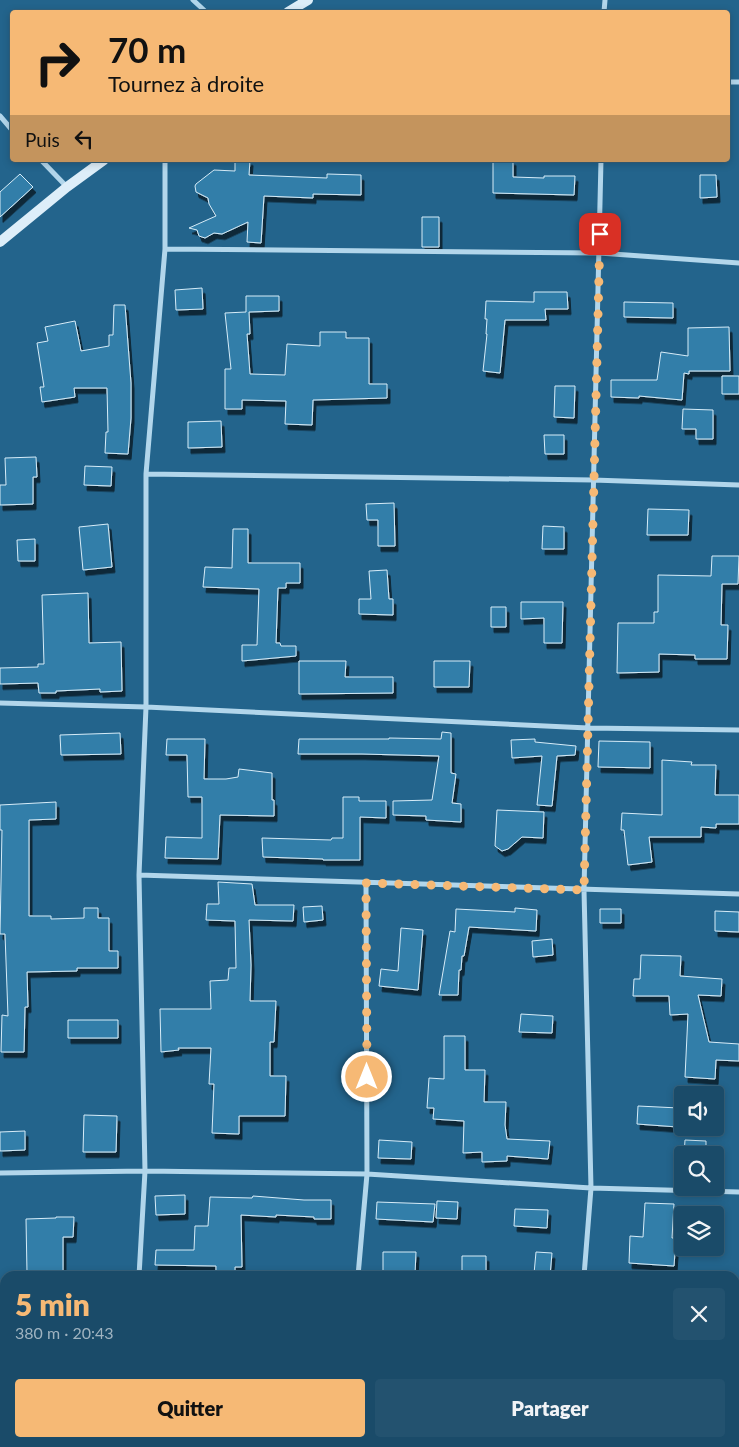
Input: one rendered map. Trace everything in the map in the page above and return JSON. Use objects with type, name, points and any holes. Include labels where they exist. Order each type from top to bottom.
[{"type":"street","points":[[193,0],[204,10]]},
{"type":"street","points":[[291,10],[308,0]]},
{"type":"street","points":[[0,116],[10,128]]},
{"type":"street","points":[[43,162],[67,187]]},
{"type":"street","points":[[0,242],[67,187],[101,162]]},
{"type":"street","points":[[139,1271],[145,1171],[139,875],[146,707],[146,474],[165,249],[165,162]]},
{"type":"street","points":[[584,1271],[591,1188],[584,890],[601,162]]},
{"type":"street","points":[[165,249],[600,253],[739,263]]},
{"type":"street","points":[[146,474],[594,480],[739,485]]},
{"type":"street","points":[[0,703],[146,707],[588,728],[739,730]]},
{"type":"street","points":[[139,875],[739,894]]},
{"type":"street","points":[[358,1271],[367,1174],[366,883]]},
{"type":"street","points":[[0,1172],[145,1171],[367,1174],[591,1188],[739,1192]]},
{"type":"building","points":[[235,162],[250,162],[249,175],[327,178],[327,174],[361,175],[361,195],[313,194],[313,198],[264,196],[261,243],[247,242],[248,222],[222,234],[214,233],[205,238],[199,236],[197,230],[189,228],[216,216],[209,204],[208,198],[196,192],[196,184],[214,170],[235,171]]},
{"type":"building","points":[[493,162],[513,162],[513,177],[575,176],[574,195],[493,193]]},
{"type":"building","points":[[20,174],[33,187],[0,217],[0,192]]},
{"type":"building","points":[[700,175],[716,175],[717,197],[700,198]]},
{"type":"building","points":[[422,217],[439,217],[439,247],[422,247]]},
{"type":"building","points":[[202,288],[203,309],[176,310],[175,290]]},
{"type":"building","points":[[534,292],[567,292],[568,309],[545,309],[546,320],[505,320],[500,373],[483,371],[487,334],[487,319],[485,319],[486,301],[534,302]]},
{"type":"building","points":[[246,296],[279,296],[279,311],[249,312],[250,334],[247,334],[250,374],[285,375],[287,344],[320,346],[320,332],[346,332],[346,338],[369,338],[369,384],[387,384],[387,398],[313,400],[312,425],[285,424],[286,401],[242,400],[242,409],[225,409],[225,369],[231,369],[225,313],[246,312]]},
{"type":"building","points":[[624,302],[673,303],[673,318],[624,317]]},
{"type":"building","points":[[114,305],[125,305],[131,383],[128,454],[105,453],[106,432],[108,432],[107,388],[74,388],[75,397],[42,402],[40,387],[44,387],[37,343],[48,341],[45,327],[75,321],[81,351],[109,346],[109,335],[113,335]]},
{"type":"building","points":[[729,327],[730,371],[689,371],[689,374],[684,373],[682,400],[639,396],[639,398],[611,397],[611,380],[657,380],[661,352],[688,356],[688,328]]},
{"type":"building","points":[[722,376],[739,376],[739,394],[722,394]]},
{"type":"building","points":[[555,386],[575,386],[574,418],[554,417]]},
{"type":"building","points":[[683,409],[713,410],[713,439],[696,439],[696,429],[682,429]]},
{"type":"building","points":[[221,421],[222,447],[188,448],[188,422]]},
{"type":"building","points":[[544,435],[564,435],[564,454],[545,454]]},
{"type":"building","points":[[36,457],[37,477],[33,477],[33,504],[0,505],[0,485],[6,485],[5,458]]},
{"type":"building","points":[[85,466],[112,467],[111,486],[84,485]]},
{"type":"building","points":[[394,503],[395,546],[378,546],[378,520],[367,520],[366,504]]},
{"type":"building","points":[[648,509],[689,510],[688,535],[647,535]]},
{"type":"building","points":[[108,524],[112,567],[83,570],[79,527]]},
{"type":"building","points":[[543,526],[564,527],[564,549],[542,549]]},
{"type":"building","points":[[233,529],[248,529],[248,563],[300,563],[300,583],[286,583],[286,588],[278,588],[276,643],[280,643],[281,646],[296,646],[296,656],[242,661],[242,645],[257,645],[259,589],[203,587],[205,567],[232,568]]},
{"type":"building","points":[[35,539],[35,561],[18,561],[17,540]]},
{"type":"building","points":[[712,556],[739,556],[738,584],[722,584],[721,625],[728,625],[727,659],[695,659],[695,655],[659,654],[659,672],[617,673],[618,623],[654,623],[654,612],[658,612],[658,575],[711,576]]},
{"type":"building","points":[[387,570],[389,599],[393,599],[393,615],[359,614],[359,599],[371,599],[369,571]]},
{"type":"building","points":[[88,593],[89,643],[121,642],[122,691],[100,692],[100,689],[39,693],[38,683],[0,684],[0,668],[38,667],[38,664],[44,664],[42,595]]},
{"type":"building","points":[[521,602],[563,602],[562,643],[544,643],[544,618],[521,619]]},
{"type":"building","points":[[491,607],[506,607],[506,627],[491,627]]},
{"type":"building","points":[[299,661],[346,661],[345,677],[393,677],[393,693],[299,694]]},
{"type":"building","points":[[434,661],[470,661],[469,687],[434,687]]},
{"type":"building","points":[[442,732],[451,733],[451,773],[456,774],[452,803],[461,804],[461,822],[426,820],[426,816],[393,815],[393,801],[432,800],[439,756],[298,754],[299,739],[441,739]]},
{"type":"building","points":[[120,733],[121,754],[61,755],[60,735]]},
{"type":"building","points":[[167,739],[205,739],[204,779],[238,777],[239,769],[272,773],[274,816],[220,815],[218,859],[165,858],[166,837],[202,838],[202,797],[188,797],[187,755],[166,755]]},
{"type":"building","points":[[535,739],[535,742],[576,746],[575,755],[557,756],[552,806],[537,805],[542,756],[512,758],[511,740]]},
{"type":"building","points":[[599,741],[650,742],[650,768],[598,767]]},
{"type":"building","points":[[662,760],[692,762],[691,765],[716,765],[715,795],[739,795],[739,824],[716,824],[716,828],[701,827],[701,837],[649,837],[652,862],[628,865],[624,830],[621,830],[622,813],[662,815]]},
{"type":"building","points":[[343,797],[359,797],[359,801],[386,801],[386,818],[360,817],[360,860],[263,857],[262,838],[331,840],[332,838],[343,838]]},
{"type":"building","points":[[56,802],[56,819],[29,820],[29,916],[51,916],[51,919],[84,918],[84,908],[98,908],[98,918],[109,918],[109,951],[118,951],[118,968],[77,968],[77,971],[27,972],[28,1007],[25,1007],[24,1052],[1,1052],[2,1015],[8,1016],[5,934],[0,934],[2,830],[0,830],[0,805]]},
{"type":"building","points":[[497,810],[544,812],[543,838],[522,837],[508,849],[502,851],[495,846]]},
{"type":"building","points":[[218,882],[252,884],[255,905],[294,905],[293,921],[249,920],[250,1001],[276,1001],[274,1042],[270,1042],[270,1076],[286,1076],[285,1116],[239,1116],[239,1134],[212,1133],[214,1084],[209,1084],[211,1048],[178,1048],[179,1050],[161,1052],[160,1009],[211,1009],[210,981],[228,980],[229,968],[236,968],[235,921],[206,920],[207,904],[219,904]]},
{"type":"building","points":[[322,906],[323,920],[304,922],[303,907]]},
{"type":"building","points":[[515,908],[537,910],[536,931],[469,927],[464,956],[462,956],[461,970],[459,970],[458,995],[439,995],[450,931],[455,932],[456,909],[515,912]]},
{"type":"building","points":[[600,909],[621,909],[621,923],[600,923]]},
{"type":"building","points":[[715,911],[739,912],[739,932],[715,931]]},
{"type":"building","points":[[401,928],[423,930],[418,990],[379,986],[381,969],[398,971]]},
{"type":"building","points":[[552,939],[553,955],[533,957],[532,941]]},
{"type":"building","points":[[641,955],[681,956],[680,976],[722,979],[721,996],[698,995],[709,1042],[739,1044],[739,1061],[716,1060],[715,1079],[685,1077],[688,1014],[670,1015],[669,996],[633,996],[634,979],[640,979]]},
{"type":"building","points":[[521,1014],[553,1016],[552,1033],[519,1032]]},
{"type":"building","points":[[68,1020],[118,1020],[118,1038],[68,1038]]},
{"type":"building","points":[[444,1036],[465,1036],[465,1070],[485,1070],[484,1102],[506,1102],[505,1125],[507,1139],[550,1141],[548,1159],[507,1156],[507,1161],[482,1162],[482,1152],[463,1153],[464,1121],[433,1119],[434,1108],[427,1108],[429,1078],[444,1079]]},
{"type":"building","points":[[638,1106],[674,1108],[674,1127],[637,1124]]},
{"type":"building","points":[[84,1115],[117,1116],[116,1152],[83,1152]]},
{"type":"building","points":[[25,1131],[25,1150],[0,1151],[0,1132]]},
{"type":"building","points":[[379,1140],[412,1142],[411,1159],[378,1158]]},
{"type":"building","points":[[685,1140],[706,1141],[706,1146],[685,1146]]},
{"type":"building","points":[[185,1195],[185,1214],[156,1215],[155,1196]]},
{"type":"building","points":[[253,1196],[331,1200],[331,1219],[276,1215],[276,1217],[241,1215],[242,1267],[235,1267],[235,1271],[216,1271],[216,1266],[155,1265],[156,1250],[194,1250],[195,1226],[208,1226],[210,1197],[252,1198]]},
{"type":"building","points":[[437,1201],[458,1202],[457,1219],[436,1218]]},
{"type":"building","points":[[377,1202],[435,1204],[433,1222],[376,1219]]},
{"type":"building","points":[[645,1203],[674,1204],[672,1238],[674,1238],[674,1266],[629,1263],[630,1236],[643,1237]]},
{"type":"building","points":[[515,1209],[548,1210],[547,1228],[514,1226]]},
{"type":"building","points":[[74,1217],[73,1237],[63,1237],[63,1271],[27,1271],[26,1219]]},
{"type":"building","points":[[383,1252],[416,1252],[415,1271],[383,1271]]},
{"type":"building","points":[[536,1252],[552,1253],[550,1271],[534,1271]]},
{"type":"building","points":[[462,1256],[486,1256],[486,1271],[462,1271]]},
{"type":"route","points":[[367,1077],[366,883],[584,890],[600,234]]}]
